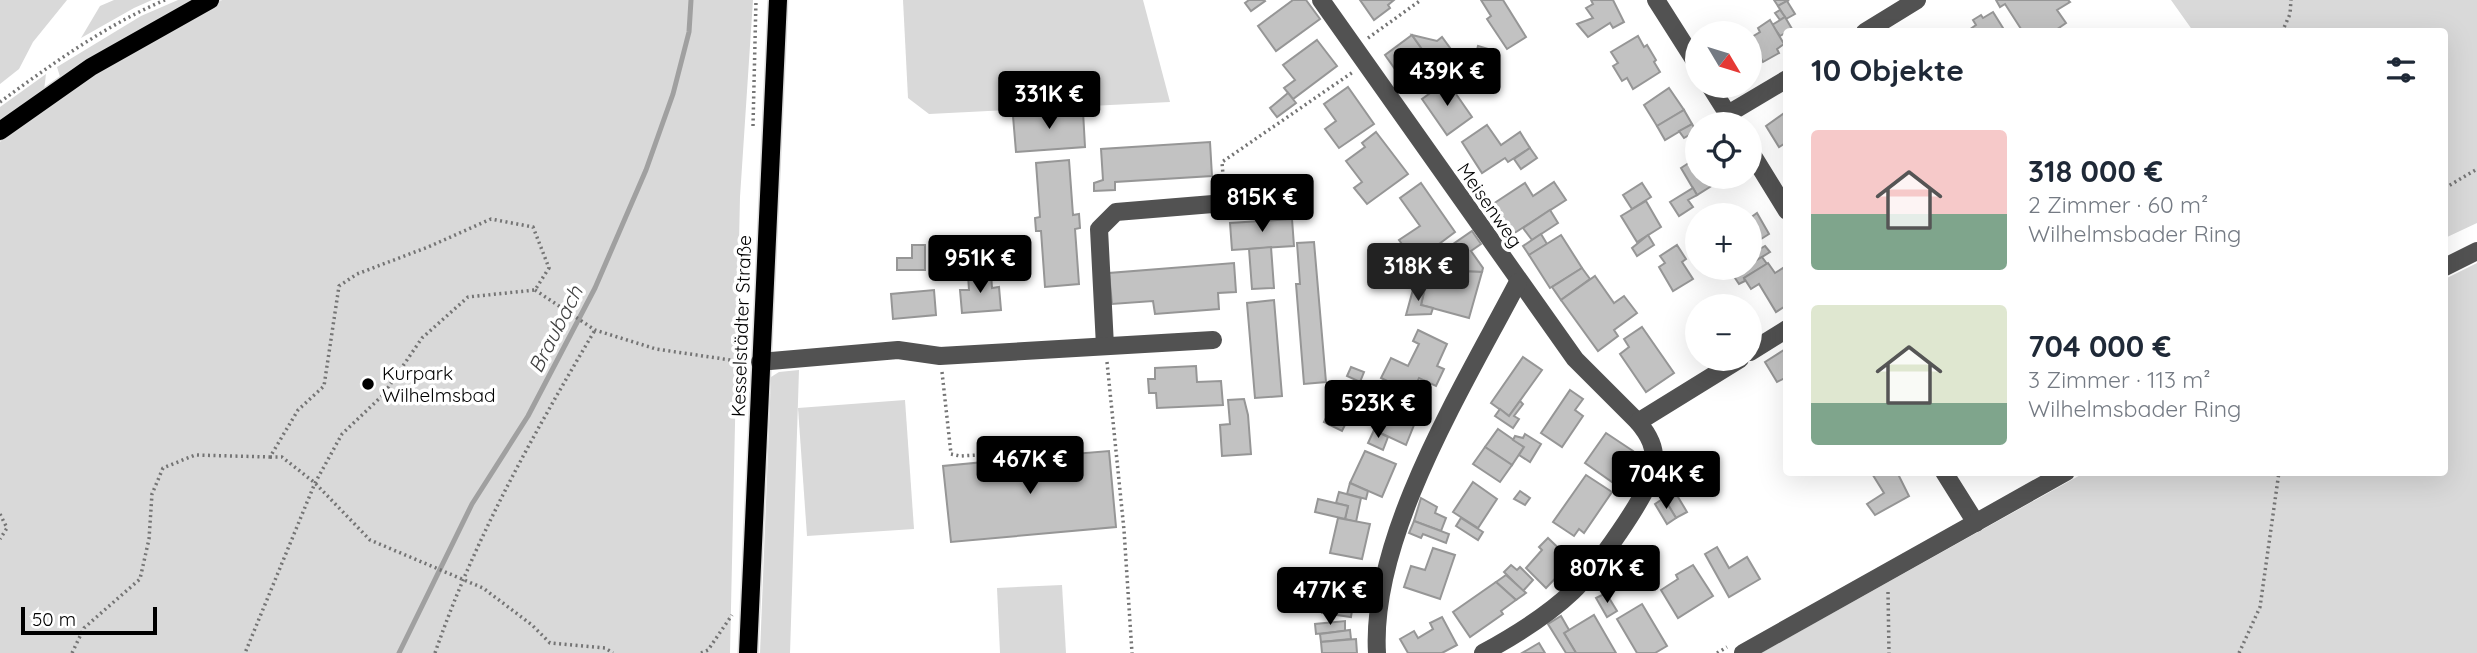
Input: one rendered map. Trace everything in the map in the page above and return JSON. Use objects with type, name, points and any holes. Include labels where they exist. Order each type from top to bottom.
[{"type":"main road","points":[[0,131],[91,67],[210,0]]},
{"type":"main road","name":"Kesselstädter Straße","points":[[748,653],[753,362],[778,0]]},
{"type":"street","name":"Meisenweg","points":[[1321,0],[1575,359],[1638,422],[1653,447],[1654,469],[1647,488],[1613,540],[1573,591],[1540,617],[1483,653]]},
{"type":"street","points":[[1656,0],[1685,46]]},
{"type":"street","points":[[1872,28],[1917,0]]},
{"type":"street","points":[[1741,112],[1783,82]]},
{"type":"street","points":[[1762,170],[1783,205]]},
{"type":"street","points":[[1105,345],[1099,229],[1116,212],[1225,203]]},
{"type":"street","points":[[2448,266],[2477,251]]},
{"type":"street","points":[[1377,653],[1379,603],[1388,563],[1402,521],[1428,457],[1518,282]]},
{"type":"street","points":[[1762,345],[1783,332]]},
{"type":"street","points":[[753,362],[898,351],[940,356],[1213,340]]},
{"type":"street","points":[[1638,422],[1721,371]]},
{"type":"street","points":[[1947,476],[1976,523]]},
{"type":"street","points":[[1743,653],[2059,476]]},
{"type":"path","points":[[0,102],[52,64],[137,12],[165,0]]},
{"type":"path","points":[[1355,47],[1421,0]]},
{"type":"path","points":[[2284,28],[2290,14],[2291,0]]},
{"type":"path","points":[[1225,203],[1222,162],[1366,62]]},
{"type":"path","points":[[2448,186],[2477,169]]},
{"type":"path","points":[[270,457],[298,410],[324,386],[339,286],[357,274],[491,219],[533,227],[549,268],[535,290]]},
{"type":"path","points":[[245,653],[315,483],[342,434],[383,395],[422,338],[468,297],[535,290],[595,330],[656,349],[753,362]]},
{"type":"path","points":[[435,653],[461,580],[506,485],[595,330]]},
{"type":"path","points":[[1105,345],[1117,453],[1132,653]]},
{"type":"path","points":[[940,356],[951,454],[994,454],[998,460]]},
{"type":"path","points":[[72,653],[84,628],[140,579],[149,539],[152,494],[163,468],[195,455],[282,457],[315,483],[370,540],[483,589],[533,625],[550,643],[605,648],[614,653]]},
{"type":"path","points":[[2239,653],[2260,607],[2278,476]]},
{"type":"path","points":[[0,514],[7,527],[0,539]]},
{"type":"path","points":[[1889,571],[1889,653]]},
{"type":"path","points":[[701,653],[708,650],[733,613]]},
{"type":"shaded area","points":[[0,0],[67,0],[33,42],[19,69],[0,84]]},
{"type":"shaded area","points":[[114,0],[152,0],[81,38],[100,6]]},
{"type":"shaded area","points":[[178,0],[197,0],[61,80],[57,67],[141,16]]},
{"type":"shaded area","name":"Kurpark Wilhelmsbad","points":[[222,0],[753,0],[740,197],[730,653],[0,653],[0,142],[94,73]]},
{"type":"shaded area","points":[[903,0],[1143,0],[1170,102],[929,114],[908,98]]},
{"type":"shaded area","points":[[2171,0],[2477,0],[2477,223],[2448,237],[2448,28],[2191,28]]},
{"type":"shaded area","points":[[46,74],[44,91],[0,123],[0,107]]},
{"type":"shaded area","points":[[2477,263],[2477,653],[1761,653],[2079,476],[2448,476],[2448,278]]},
{"type":"shaded area","points":[[799,370],[790,653],[760,653],[771,377],[779,372]]},
{"type":"shaded area","points":[[905,400],[914,529],[807,536],[798,408]]},
{"type":"shaded area","points":[[1062,585],[1066,653],[1000,653],[997,588]]},
{"type":"building","points":[[1249,0],[1265,1],[1251,11],[1245,3]]},
{"type":"building","points":[[1293,0],[1306,0],[1320,19],[1276,51],[1258,26]]},
{"type":"building","points":[[1360,0],[1394,0],[1388,5],[1390,8],[1374,20]]},
{"type":"building","points":[[1481,0],[1503,0],[1526,37],[1507,49],[1487,19],[1491,16]]},
{"type":"building","points":[[1591,0],[1613,0],[1624,22],[1613,28],[1610,23],[1588,37],[1577,24],[1593,18],[1586,8],[1593,4]]},
{"type":"building","points":[[1774,0],[1789,0],[1778,6]]},
{"type":"building","points":[[1996,0],[2070,2],[2057,10],[2066,23],[2059,28],[2020,28],[2005,4],[2000,7]]},
{"type":"building","points":[[1787,1],[1795,14],[1786,19],[1778,6]]},
{"type":"building","points":[[1780,10],[1785,17],[1780,20],[1775,13]]},
{"type":"building","points":[[1993,12],[2003,28],[1972,28],[1976,25],[1973,20],[1981,15],[1983,18]]},
{"type":"building","points":[[1785,17],[1791,28],[1783,28],[1783,34],[1780,36],[1772,25]]},
{"type":"building","points":[[1770,20],[1783,45],[1777,49],[1779,53],[1763,62],[1762,25]]},
{"type":"building","points":[[1412,35],[1434,66],[1407,86],[1385,55]]},
{"type":"building","points":[[1412,35],[1437,41],[1442,37],[1453,52],[1434,66]]},
{"type":"building","points":[[1638,36],[1644,47],[1647,45],[1660,72],[1633,89],[1627,78],[1622,81],[1613,66],[1618,63],[1611,52]]},
{"type":"building","points":[[1317,40],[1337,66],[1293,99],[1284,88],[1295,80],[1283,65]]},
{"type":"building","points":[[1478,46],[1488,49],[1485,63],[1474,61]]},
{"type":"building","points":[[1447,81],[1472,117],[1447,135],[1422,99]]},
{"type":"building","points":[[1348,87],[1374,124],[1339,148],[1325,129],[1336,121],[1324,104]]},
{"type":"building","points":[[1669,88],[1684,110],[1657,126],[1644,105]]},
{"type":"building","points":[[1288,93],[1296,103],[1277,117],[1270,108]]},
{"type":"building","points":[[1684,110],[1685,112],[1685,128],[1665,140],[1657,126]]},
{"type":"building","points":[[1083,111],[1085,147],[1016,152],[1013,116]]},
{"type":"building","points":[[1783,114],[1783,144],[1779,147],[1766,126]]},
{"type":"building","points":[[1487,125],[1501,145],[1520,132],[1530,148],[1508,162],[1505,158],[1482,173],[1462,142]]},
{"type":"building","points":[[1685,128],[1685,137],[1684,138],[1679,131]]},
{"type":"building","points":[[1376,132],[1408,174],[1367,204],[1354,188],[1362,182],[1346,161],[1365,147],[1362,143]]},
{"type":"building","points":[[1210,142],[1212,176],[1115,182],[1115,190],[1094,191],[1094,183],[1103,180],[1101,149]]},
{"type":"building","points":[[1530,148],[1537,158],[1521,169],[1514,159]]},
{"type":"building","points":[[1069,160],[1073,215],[1079,214],[1080,228],[1075,229],[1079,284],[1045,287],[1041,231],[1036,231],[1035,218],[1040,217],[1036,163]]},
{"type":"building","points":[[1554,182],[1566,200],[1513,234],[1493,204],[1525,183],[1533,196]]},
{"type":"building","points":[[1421,183],[1455,232],[1415,262],[1399,240],[1420,226],[1400,198]]},
{"type":"building","points":[[1642,183],[1651,197],[1632,209],[1623,195]]},
{"type":"building","points":[[1691,189],[1697,195],[1688,200],[1690,203],[1685,203],[1685,212],[1679,216],[1670,202]]},
{"type":"building","points":[[1693,189],[1707,189],[1697,195]]},
{"type":"building","points":[[1646,201],[1661,227],[1637,242],[1621,216]]},
{"type":"building","points":[[1550,210],[1558,223],[1532,240],[1523,228]]},
{"type":"building","points":[[1292,219],[1294,246],[1232,250],[1230,223]]},
{"type":"building","points":[[1762,222],[1769,234],[1762,238]]},
{"type":"building","points":[[1472,231],[1481,244],[1471,251],[1483,268],[1482,272],[1457,271],[1443,251]]},
{"type":"building","points":[[1541,234],[1547,244],[1529,255],[1523,246]]},
{"type":"building","points":[[1561,235],[1582,268],[1550,288],[1529,255]]},
{"type":"building","points":[[1648,235],[1654,245],[1637,256],[1632,248]]},
{"type":"building","points":[[1314,242],[1326,382],[1304,384],[1296,284],[1300,284],[1297,243]]},
{"type":"building","points":[[912,245],[925,245],[925,270],[897,270],[897,258],[912,258]]},
{"type":"building","points":[[1677,245],[1685,257],[1682,262],[1685,267],[1685,280],[1691,280],[1673,291],[1659,267],[1665,263],[1660,256]]},
{"type":"building","points":[[1765,246],[1770,252],[1762,257],[1762,248]]},
{"type":"building","points":[[1271,247],[1274,288],[1252,289],[1249,249]]},
{"type":"building","points":[[1234,263],[1236,292],[1218,293],[1219,309],[1155,314],[1153,301],[1112,304],[1109,273]]},
{"type":"building","points":[[1768,263],[1775,273],[1783,268],[1783,308],[1776,312],[1759,284],[1751,289],[1745,280],[1762,280],[1762,267]]},
{"type":"building","points":[[1582,268],[1590,279],[1561,300],[1552,287]]},
{"type":"building","points":[[1457,271],[1482,272],[1469,318],[1421,305],[1426,282],[1435,285],[1437,278],[1453,282]]},
{"type":"building","points":[[991,273],[992,288],[999,287],[1001,310],[962,313],[960,290],[969,290],[968,275]]},
{"type":"building","points":[[1595,276],[1614,303],[1624,296],[1637,313],[1614,330],[1618,336],[1598,351],[1561,300]]},
{"type":"building","points":[[1414,286],[1425,288],[1421,305],[1433,308],[1431,314],[1406,315]]},
{"type":"building","points":[[934,290],[936,315],[893,319],[891,294]]},
{"type":"building","points":[[1274,300],[1282,396],[1255,398],[1247,303]]},
{"type":"building","points":[[1642,327],[1674,373],[1646,392],[1620,354],[1629,347],[1624,339]]},
{"type":"building","points":[[1418,330],[1447,344],[1437,366],[1444,369],[1436,386],[1419,378],[1412,393],[1381,378],[1391,358],[1408,366],[1419,344],[1413,341]]},
{"type":"building","points":[[1783,351],[1783,379],[1777,382],[1765,362]]},
{"type":"building","points":[[1523,357],[1542,370],[1509,416],[1491,403]]},
{"type":"building","points":[[1196,366],[1197,382],[1221,381],[1223,405],[1157,408],[1156,393],[1149,393],[1148,379],[1155,379],[1155,368]]},
{"type":"building","points":[[1351,367],[1364,372],[1360,382],[1347,376]]},
{"type":"building","points":[[1570,390],[1583,399],[1575,410],[1583,416],[1562,447],[1541,433]]},
{"type":"building","points":[[1244,399],[1251,454],[1222,456],[1220,425],[1230,424],[1228,400]]},
{"type":"building","points":[[1520,401],[1523,404],[1514,416],[1519,419],[1513,428],[1495,416],[1500,409],[1509,416]]},
{"type":"building","points":[[1390,403],[1418,415],[1406,445],[1374,430],[1379,419],[1383,420]]},
{"type":"building","points":[[1331,408],[1349,417],[1342,431],[1324,422]]},
{"type":"building","points":[[1498,429],[1524,447],[1512,465],[1485,447]]},
{"type":"building","points":[[1374,430],[1388,437],[1383,450],[1368,443]]},
{"type":"building","points":[[1606,433],[1633,451],[1612,482],[1585,463]]},
{"type":"building","points":[[1525,434],[1541,444],[1530,462],[1519,455],[1524,447],[1513,440],[1515,436],[1523,438]]},
{"type":"building","points":[[1485,447],[1512,465],[1500,482],[1473,464]]},
{"type":"building","points":[[1050,451],[1050,456],[1109,451],[1116,527],[951,542],[943,466],[1005,460],[1005,455]]},
{"type":"building","points":[[1365,451],[1396,464],[1382,497],[1350,483]]},
{"type":"building","points":[[1586,475],[1612,492],[1584,533],[1579,529],[1574,536],[1553,522]]},
{"type":"building","points":[[1873,476],[1899,476],[1909,496],[1875,515],[1867,504],[1884,493]]},
{"type":"building","points":[[1473,482],[1497,499],[1478,528],[1453,512]]},
{"type":"building","points":[[1350,483],[1368,491],[1366,499],[1347,494]]},
{"type":"building","points":[[1520,491],[1530,498],[1525,505],[1514,499]]},
{"type":"building","points":[[1339,492],[1361,498],[1356,522],[1345,519],[1348,506],[1336,503]]},
{"type":"building","points":[[1675,492],[1687,512],[1676,518],[1664,498]]},
{"type":"building","points":[[1421,498],[1437,507],[1435,513],[1446,518],[1441,531],[1414,521]]},
{"type":"building","points":[[1664,498],[1676,518],[1667,524],[1655,504]]},
{"type":"building","points":[[1318,499],[1348,506],[1345,519],[1315,512]]},
{"type":"building","points":[[1338,518],[1370,524],[1362,559],[1330,553]]},
{"type":"building","points":[[1461,518],[1483,532],[1478,540],[1456,526]]},
{"type":"building","points":[[1414,521],[1449,534],[1446,543],[1423,534],[1421,538],[1409,533]]},
{"type":"building","points":[[1548,538],[1572,561],[1546,588],[1526,568],[1542,550],[1539,547]]},
{"type":"building","points":[[1717,547],[1729,568],[1747,557],[1760,579],[1729,597],[1705,554]]},
{"type":"building","points":[[1433,548],[1455,555],[1440,599],[1404,587],[1411,566],[1425,570]]},
{"type":"building","points":[[1511,565],[1517,570],[1520,567],[1533,580],[1523,591],[1504,572]]},
{"type":"building","points":[[1693,565],[1713,596],[1678,618],[1661,590],[1678,579],[1676,575]]},
{"type":"building","points":[[1506,575],[1526,593],[1516,600],[1496,582]]},
{"type":"building","points":[[1326,580],[1356,584],[1351,617],[1322,613]]},
{"type":"building","points":[[1496,582],[1516,600],[1501,611],[1503,614],[1470,637],[1453,612]]},
{"type":"building","points":[[1606,593],[1617,611],[1607,617],[1596,598]]},
{"type":"building","points":[[1642,604],[1667,646],[1655,653],[1637,653],[1617,619]]},
{"type":"building","points":[[1594,615],[1616,653],[1576,653],[1564,633]]},
{"type":"building","points":[[1561,616],[1569,630],[1564,633],[1576,653],[1566,653],[1548,624]]},
{"type":"building","points":[[1442,617],[1457,645],[1442,653],[1408,653],[1400,639],[1414,631],[1418,638],[1433,629],[1430,623]]},
{"type":"building","points":[[1345,621],[1345,631],[1316,634],[1315,624]]},
{"type":"building","points":[[1350,630],[1351,639],[1321,642],[1320,634]]},
{"type":"building","points":[[1356,639],[1357,653],[1322,653],[1321,642]]},
{"type":"building","points":[[1539,643],[1545,653],[1522,653]]},
{"type":"waterway","name":"Braubach","points":[[399,653],[472,504],[528,416],[595,288],[646,170],[673,94],[689,32],[691,0]]},
{"type":"place","name":"Kurpark Wilhelmsbad","points":[[368,384]]}]
